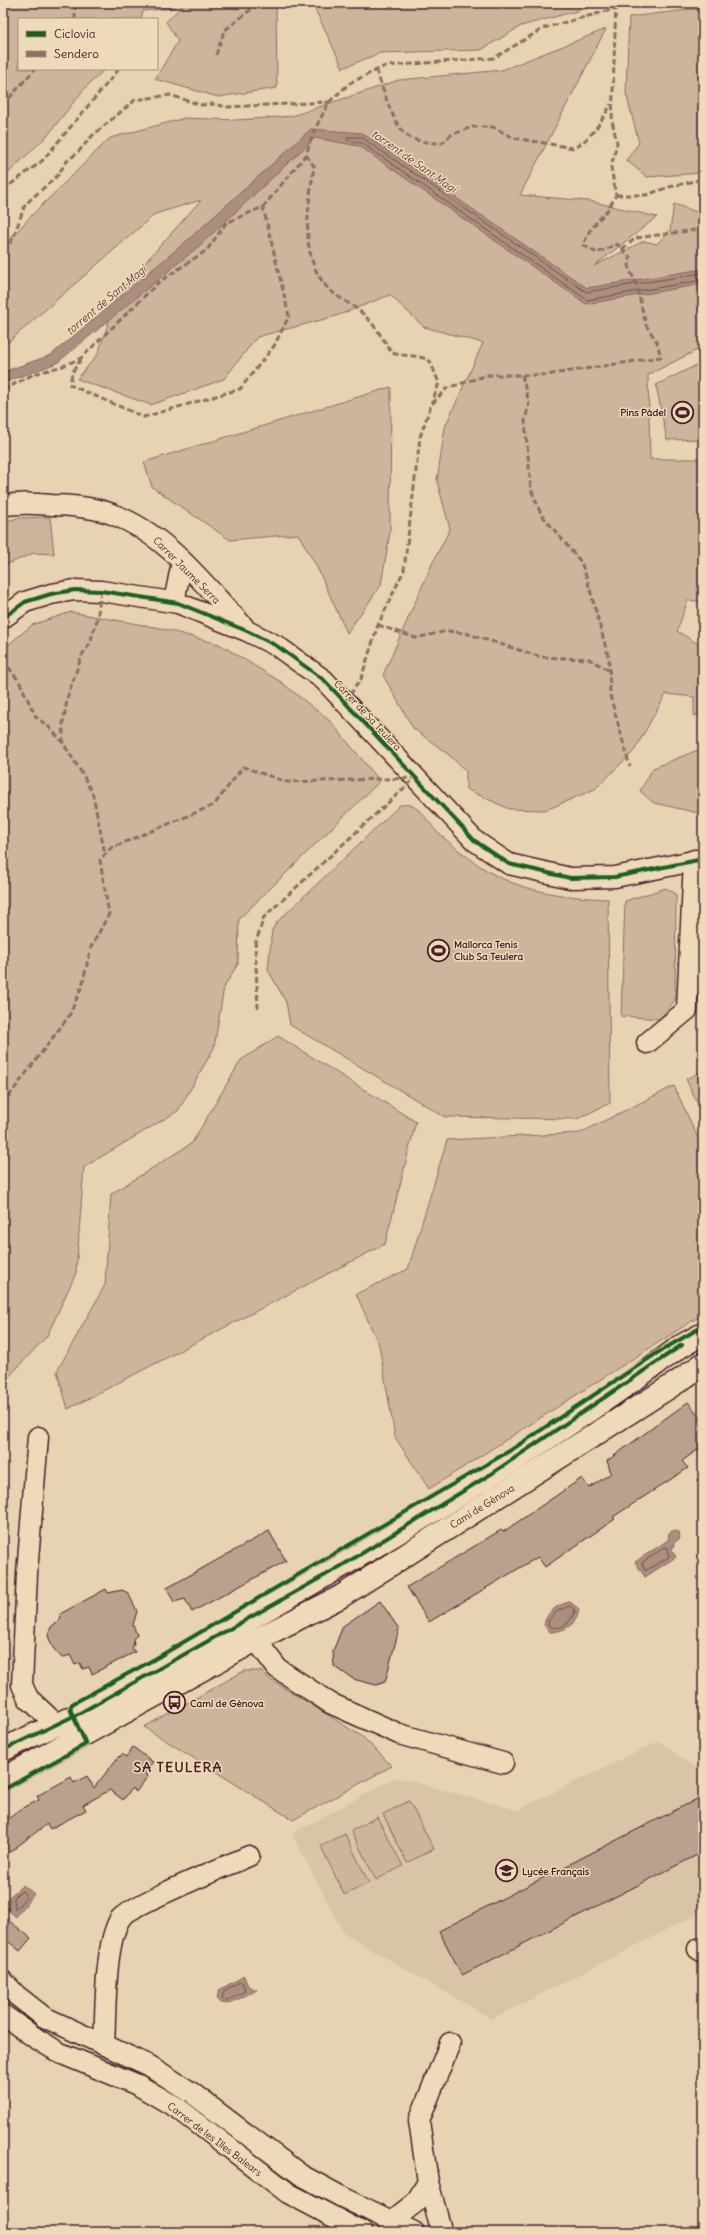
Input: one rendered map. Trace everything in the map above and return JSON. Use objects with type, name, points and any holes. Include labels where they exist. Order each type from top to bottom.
[{"type":"street","name":"Carrer Jaume Serra","points":[[3,506],[13,503],[62,505],[111,513],[149,533],[182,562],[247,631]]},
{"type":"street","points":[[174,602],[182,562]]},
{"type":"street","name":"Carrer de Sa Teulera","points":[[3,618],[25,602],[51,594],[75,590],[101,591],[174,602],[247,631],[277,646],[324,680],[475,841],[509,864],[570,878],[615,878],[698,859]]},
{"type":"street","points":[[647,1044],[687,1010],[698,859]]},
{"type":"street","points":[[3,1750],[57,1725],[338,1568],[491,1474],[681,1346],[703,1334]]},
{"type":"street","name":"Camí de Gènova","points":[[3,1778],[256,1640],[340,1597],[679,1381],[703,1364]]},
{"type":"street","points":[[38,1436],[27,1573],[22,1685],[28,1698],[57,1725]]},
{"type":"street","points":[[256,1640],[277,1668],[330,1703],[399,1734],[503,1763]]},
{"type":"street","points":[[104,2045],[110,1942],[121,1917],[155,1898],[249,1856]]},
{"type":"street","points":[[3,1981],[16,1995],[44,2017],[150,2066],[192,2093],[301,2175],[340,2196],[389,2226]]},
{"type":"street","name":"Carrer de les Illes Balears","points":[[3,2015],[60,2053],[138,2085],[179,2110],[288,2193],[362,2232]]},
{"type":"street","points":[[439,2232],[438,2219],[428,2182],[419,2121],[450,2043]]},
{"type":"street","points":[[389,2226],[416,2202],[428,2182]]},
{"type":"street","points":[[319,2209],[348,2211],[389,2226],[414,2232]]},
{"type":"shaded area","points":[[3,3],[180,3],[173,8],[143,11],[141,18],[18,18],[18,70],[104,70],[84,89],[48,135],[3,178]]},
{"type":"shaded area","points":[[185,3],[276,3],[277,88],[218,97],[155,79],[178,41],[166,22]]},
{"type":"shaded area","points":[[312,3],[606,3],[521,26],[481,50],[380,53],[343,68]]},
{"type":"shaded area","points":[[703,8],[703,175],[701,173],[647,177],[626,160],[639,143],[626,93],[629,17]]},
{"type":"shaded area","points":[[606,29],[520,195],[590,201],[657,217],[594,266],[644,241],[657,244],[670,230],[674,204],[703,214],[703,347],[648,375],[650,459],[703,459],[703,602],[688,600],[677,631],[703,647],[703,713],[694,716],[694,697],[666,694],[634,751],[595,789],[546,810],[509,809],[466,789],[466,771],[449,755],[413,728],[383,675],[432,564],[450,529],[437,481],[445,427],[483,343],[424,327],[390,295],[336,316],[257,337],[224,379],[151,405],[77,379],[98,354],[118,293],[201,200],[155,214],[6,344],[3,337],[3,247],[31,216],[110,138],[185,118],[237,120],[292,116],[399,80],[502,70]]},
{"type":"shaded area","name":"Pins Pàdel","points":[[703,362],[703,439],[667,440],[656,385]]},
{"type":"shaded area","points":[[391,387],[390,532],[381,585],[347,633],[316,565],[298,534],[230,540],[152,487],[144,462]]},
{"type":"shaded area","points":[[50,517],[54,554],[34,553],[3,566],[3,522],[18,518]]},
{"type":"shaded area","points":[[71,612],[160,628],[219,644],[281,682],[330,721],[380,781],[239,919],[238,964],[224,987],[214,1048],[178,1111],[84,1167],[76,1273],[47,1336],[4,1382],[3,1651],[3,649],[32,625]]},
{"type":"shaded area","points":[[703,748],[703,814],[654,803],[640,791],[653,768]]},
{"type":"shaded area","name":"Mallorca Tenis Club Sa Teulera","points":[[400,805],[413,806],[424,816],[437,832],[458,850],[480,866],[510,882],[542,892],[558,895],[608,899],[610,1103],[577,1119],[445,1117],[290,1025],[286,1002],[268,970],[272,930],[277,922]]},
{"type":"shaded area","points":[[666,888],[676,894],[675,1000],[660,1019],[621,1016],[625,901]]},
{"type":"shaded area","points":[[278,1036],[416,1122],[385,1244],[68,1409],[57,1371],[105,1285],[111,1194],[192,1143],[241,1060]]},
{"type":"shaded area","points":[[703,1071],[703,1115],[686,1079]]},
{"type":"shaded area","points":[[674,1086],[703,1149],[703,1314],[429,1489],[395,1437],[379,1345],[356,1294],[408,1269],[447,1140],[580,1133]]},
{"type":"shaded area","points":[[244,1671],[261,1671],[268,1678],[363,1737],[392,1766],[293,1820],[144,1727]]},
{"type":"shaded area","name":"Lycée Français","points":[[659,1741],[703,1773],[702,1912],[492,2019],[344,1934],[292,1834],[396,1777],[517,1810]]},
{"type":"shaded area","points":[[409,1801],[434,1849],[407,1863],[383,1814]]},
{"type":"shaded area","points":[[377,1817],[403,1866],[376,1880],[351,1831]]},
{"type":"shaded area","points":[[345,1834],[369,1883],[344,1895],[321,1846]]},
{"type":"water","points":[[311,129],[362,133],[587,288],[703,269],[703,284],[586,304],[359,146],[315,138],[199,246],[57,363],[3,383],[3,372],[51,355],[189,239]]},
{"type":"water","points":[[674,1530],[679,1532],[680,1538],[674,1543],[672,1551],[676,1557],[645,1577],[635,1562],[668,1540],[669,1533]]},
{"type":"water","points":[[570,1602],[579,1609],[576,1619],[565,1629],[550,1632],[544,1625],[547,1616],[553,1609]]},
{"type":"water","points":[[23,1885],[34,1894],[16,1917],[7,1909],[10,1906],[9,1897]]},
{"type":"water","points":[[244,1976],[248,1986],[257,1990],[228,2004],[221,2003],[217,1998],[219,1990]]},
{"type":"building","points":[[688,1402],[703,1421],[703,1446],[682,1461],[688,1468],[613,1517],[615,1519],[545,1567],[538,1557],[429,1622],[407,1587],[501,1530],[503,1532],[582,1478],[589,1488],[611,1473],[607,1461]]},
{"type":"building","points":[[269,1531],[286,1561],[192,1612],[185,1599],[174,1602],[167,1588]]},
{"type":"building","points":[[106,1589],[108,1593],[122,1590],[128,1593],[137,1611],[133,1625],[137,1635],[133,1639],[134,1644],[132,1648],[135,1652],[92,1674],[89,1667],[83,1669],[80,1663],[75,1665],[70,1655],[62,1658],[53,1648],[48,1636],[51,1627],[61,1619],[60,1614]]},
{"type":"building","points":[[380,1601],[399,1629],[385,1682],[376,1685],[353,1679],[334,1666],[333,1651],[343,1626]]},
{"type":"building","points":[[133,1747],[153,1762],[144,1773],[148,1776],[136,1792],[132,1788],[123,1800],[110,1790],[83,1805],[86,1810],[50,1829],[47,1824],[3,1857],[3,1823],[21,1809],[39,1800],[37,1796],[71,1777],[74,1783],[87,1776],[94,1788],[119,1756],[120,1757],[122,1754],[126,1757]]},
{"type":"building","points":[[703,1796],[703,1852],[462,1975],[439,1931]]},
{"type":"building","points":[[3,1916],[31,1938],[20,1951],[3,1937]]},
{"type":"marked path","points":[[75,3],[75,18]]},
{"type":"marked path","points":[[216,55],[224,31],[259,3]]},
{"type":"marked path","points":[[345,702],[361,679],[378,625],[404,570],[420,437],[431,405],[447,388],[488,375],[546,375],[661,357],[657,342],[646,325],[636,284],[629,268],[630,257],[617,244],[597,253],[583,245],[590,230],[609,208],[616,195],[611,167],[617,143],[612,121],[616,3]]},
{"type":"marked path","points":[[3,390],[34,374],[63,366],[81,358],[159,282],[207,250],[226,223],[263,207],[306,155],[313,133],[329,102],[350,83],[385,66],[494,58],[544,28],[637,3]]},
{"type":"marked path","points":[[3,105],[34,70]]},
{"type":"marked path","points":[[3,190],[42,161],[118,70]]},
{"type":"marked path","points":[[376,70],[391,111],[403,132],[411,138],[427,142],[442,143],[451,135],[472,127],[493,127],[514,138],[573,148],[591,135],[611,104]]},
{"type":"marked path","points":[[3,249],[10,244],[24,207],[30,200],[58,175],[66,162],[78,152],[93,135],[135,100],[170,95],[201,105],[213,104],[227,107],[329,102]]},
{"type":"marked path","points":[[306,155],[314,166],[308,213],[308,229],[312,259],[317,273],[330,291],[356,308],[373,324],[392,353],[421,357],[430,361],[439,383],[432,402]]},
{"type":"marked path","points":[[616,195],[646,195],[669,187],[703,179]]},
{"type":"marked path","points":[[81,359],[72,373],[70,385],[144,417],[240,389],[274,346],[289,316],[263,207]]},
{"type":"marked path","points":[[622,249],[636,238],[703,229]]},
{"type":"marked path","points":[[522,375],[529,403],[525,421],[531,489],[541,514],[581,562],[609,659],[610,695],[630,767]]},
{"type":"marked path","points":[[101,591],[97,620],[90,643],[82,655],[68,695],[63,723],[63,743],[83,775],[93,795],[105,854]]},
{"type":"marked path","points":[[378,625],[416,638],[447,631],[465,633],[541,657],[589,659],[610,671]]},
{"type":"marked path","points":[[3,660],[19,681],[36,717],[48,726],[63,743]]},
{"type":"marked path","points":[[3,1104],[69,1016],[82,986],[91,947],[109,914],[100,860],[111,848],[214,805],[243,767],[287,782],[415,778],[264,917],[255,945],[258,1008]]},
{"type":"cycle path","points":[[3,618],[25,602],[51,594],[75,590],[101,591],[178,603],[247,631],[277,646],[324,680],[475,841],[509,864],[570,878],[615,877],[703,859]]},
{"type":"cycle path","points":[[3,1790],[86,1744],[70,1709],[72,1704],[153,1660],[511,1450],[657,1353],[703,1326]]},
{"type":"cycle path","points":[[3,1750],[80,1713],[338,1568],[491,1474],[682,1345]]},
{"type":"place","name":"Pins Pàdel","points":[[682,412]]},
{"type":"place","name":"Mallorca Tenis Club Sa Teulera","points":[[439,950]]},
{"type":"place","name":"Camí de Gènova","points":[[175,1703]]},
{"type":"place","name":"Lycée Français","points":[[507,1871]]},
{"type":"district","name":"SA TEULERA","points":[[178,1767]]},
{"type":"water label","name":"torrent de Sant Magí","points":[[414,161]]},
{"type":"water label","name":"torrent de Sant Magí","points":[[106,300]]}]
